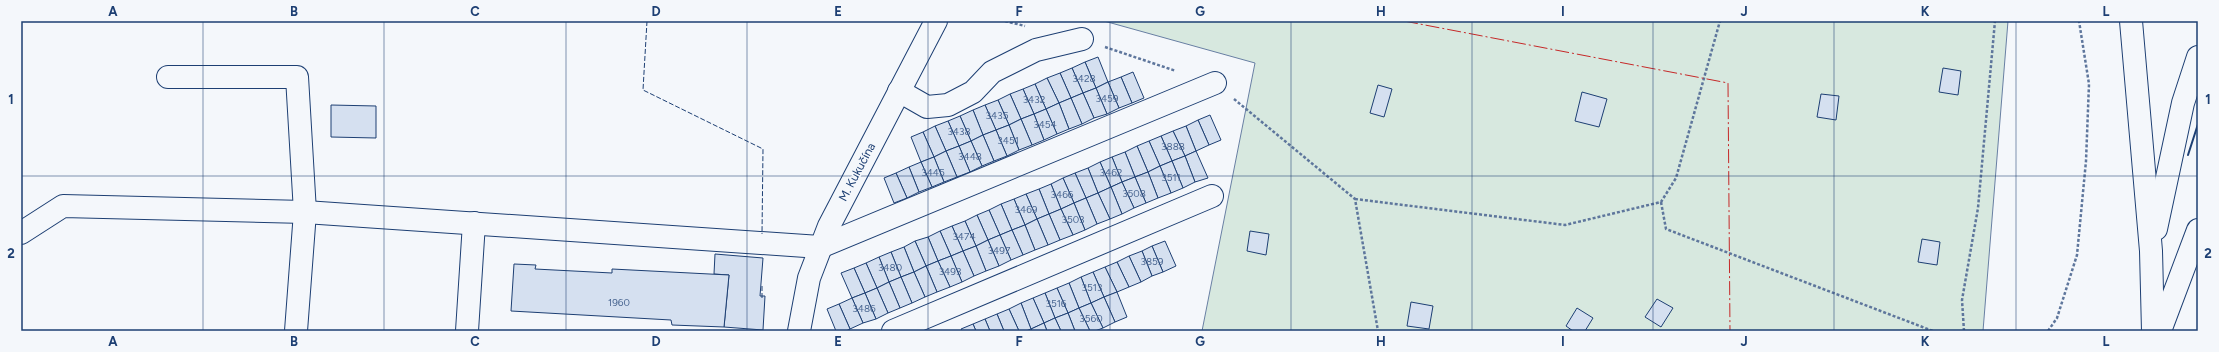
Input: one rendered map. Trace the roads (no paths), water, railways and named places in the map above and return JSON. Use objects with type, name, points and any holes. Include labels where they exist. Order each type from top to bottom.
[{"type":"main road","name":"M. Kukučína","points":[[799,331],[810,278],[820,247],[839,206],[936,21]]},
{"type":"main road","points":[[2131,21],[2151,251],[2153,331]]},
{"type":"main road","points":[[899,91],[927,108],[948,105],[973,92],[992,72],[1036,50],[1082,39]]},
{"type":"main road","points":[[2151,251],[2183,104],[2198,57]]},
{"type":"main road","points":[[168,77],[297,77],[305,212],[296,331]]},
{"type":"main road","points":[[21,233],[63,206],[305,212],[820,247],[1215,83]]},
{"type":"main road","points":[[893,331],[1212,196]]},
{"type":"main road","points":[[467,331],[474,224]]},
{"type":"main road","points":[[2160,331],[2198,230]]}]
